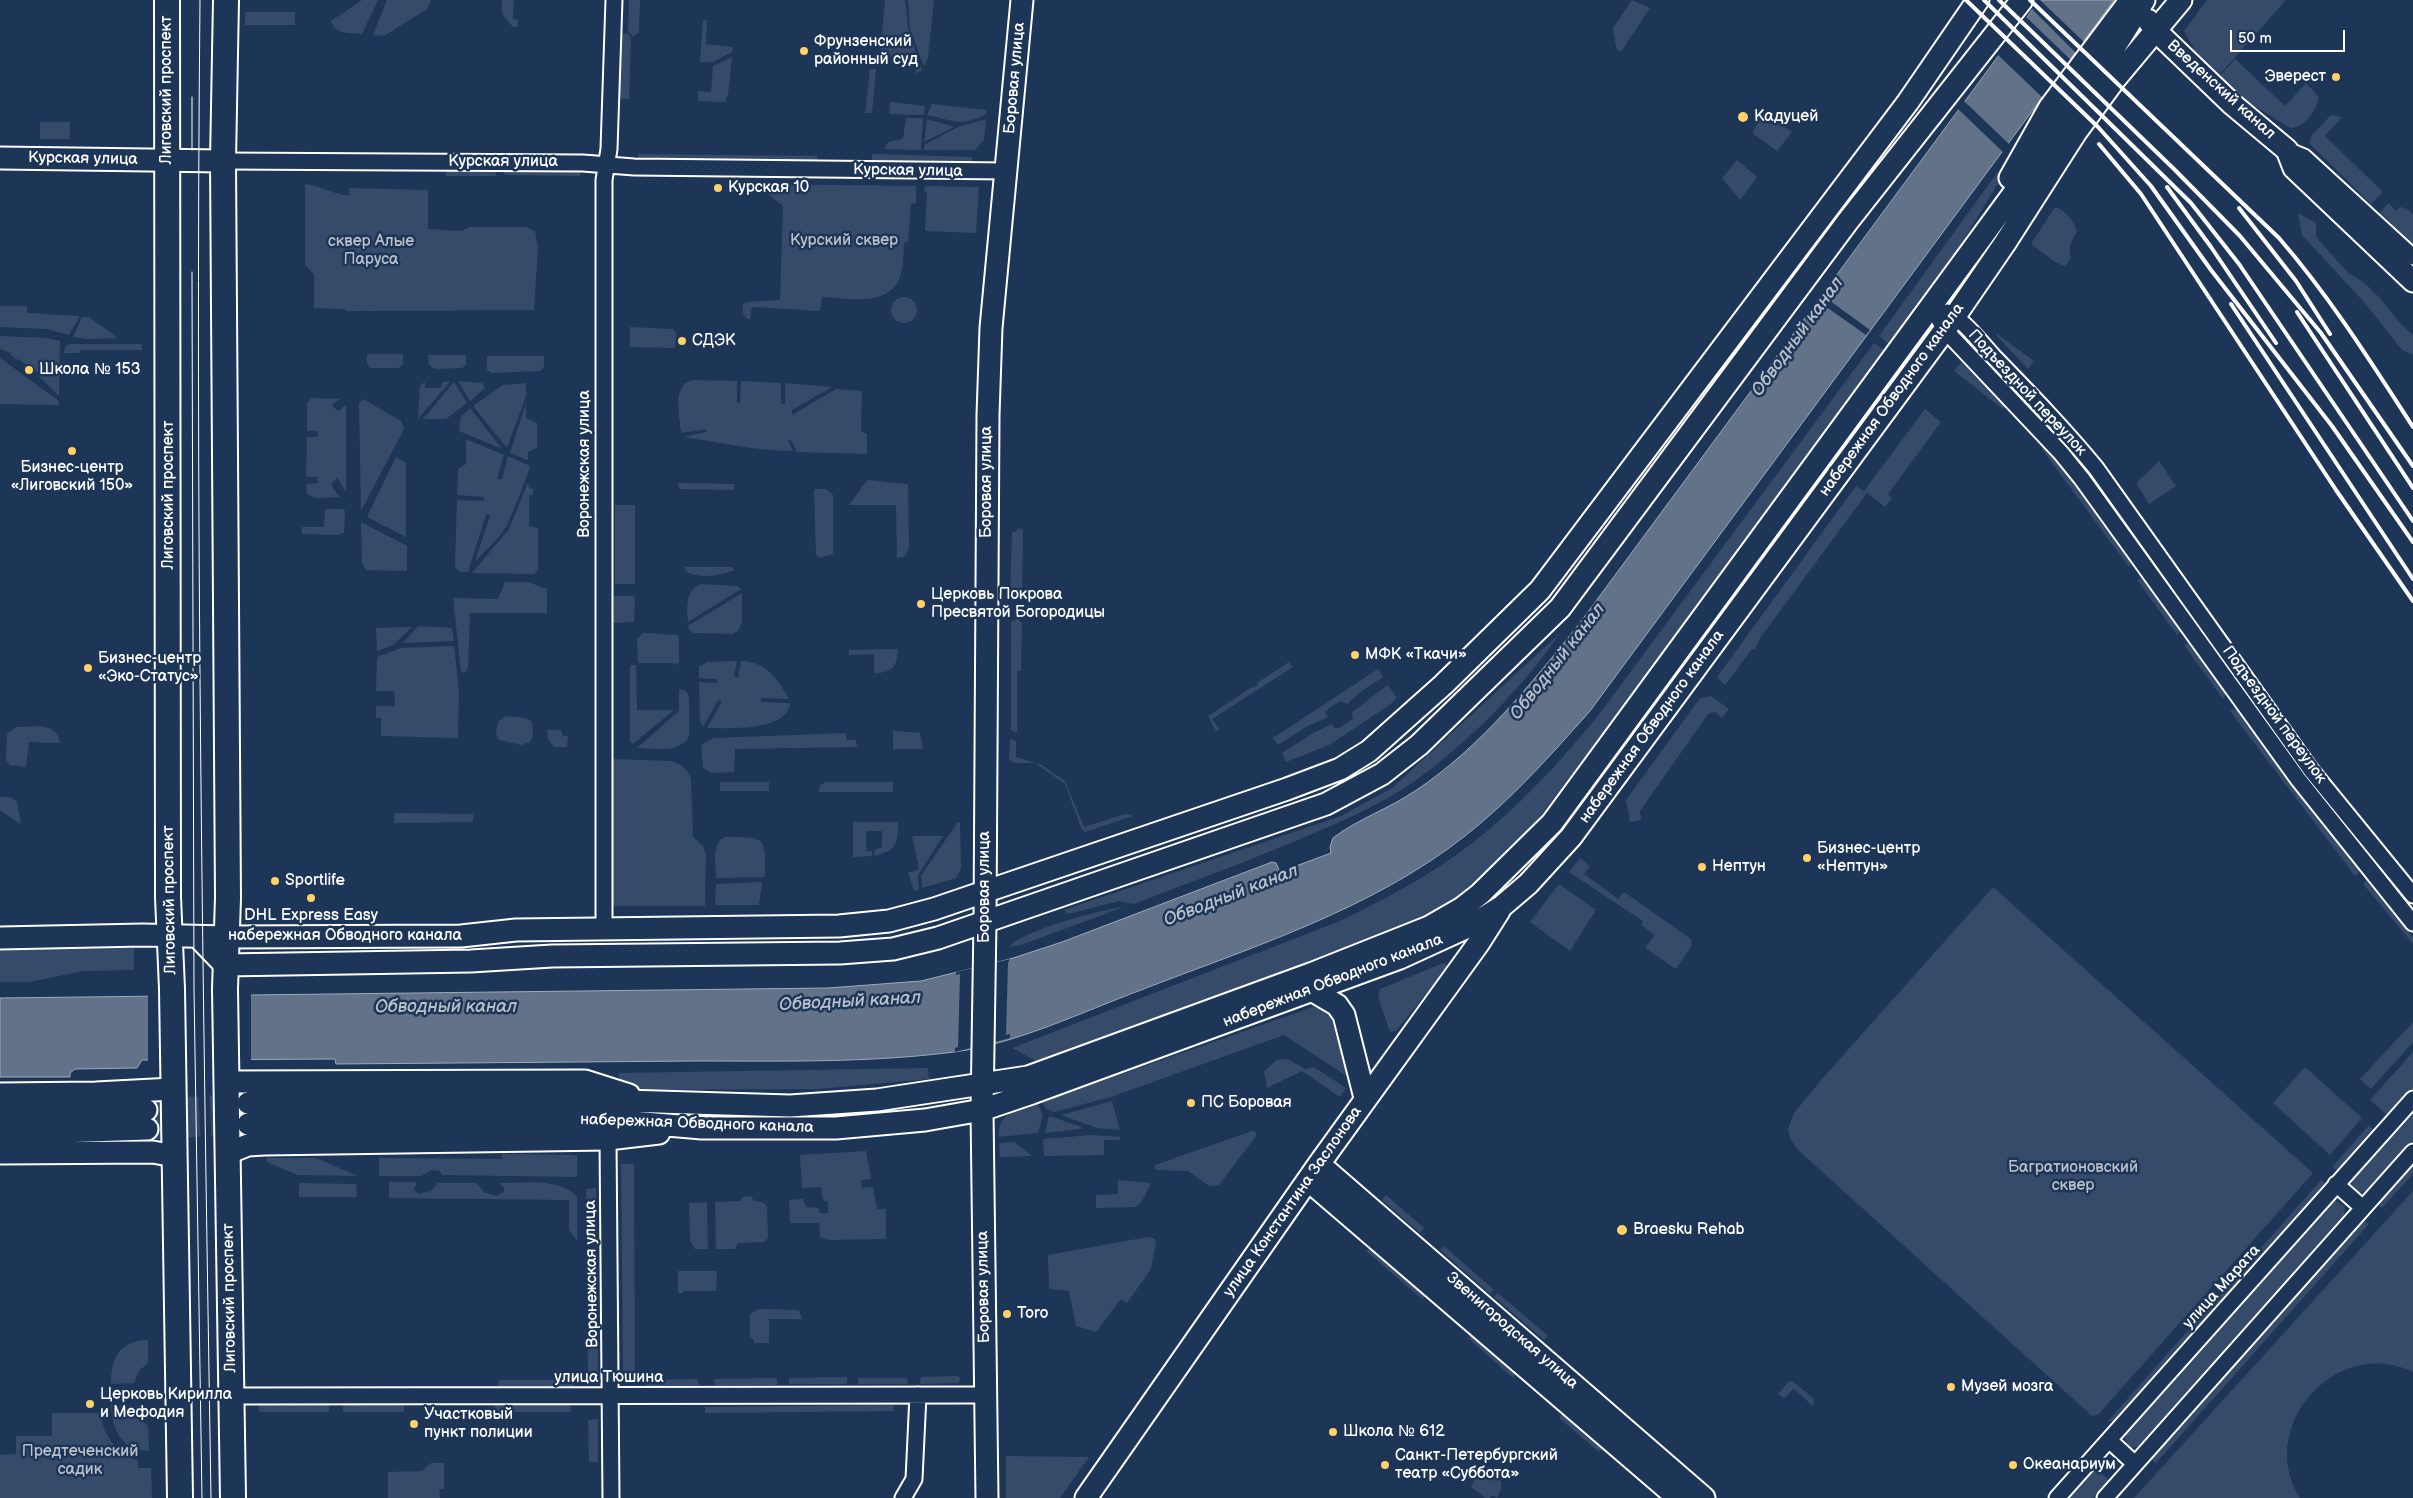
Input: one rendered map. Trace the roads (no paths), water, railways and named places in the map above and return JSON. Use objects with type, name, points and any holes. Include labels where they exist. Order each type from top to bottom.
[{"type":"main road","name":"Лиговский проспект","points":[[168,0],[170,936],[173,1079]]},
{"type":"main road","points":[[225,965],[228,750],[225,706],[223,160],[226,0]]},
{"type":"main road","name":"Боровая улица","points":[[987,1498],[982,1046],[985,922],[989,379],[1022,0]]},
{"type":"main road","name":"набережная Обводного канала","points":[[0,938],[461,936],[516,930],[869,924],[906,917],[985,892],[1316,779],[1340,769],[1369,752],[1402,724],[1540,590],[1827,206],[1908,102],[1978,0]]},
{"type":"main road","name":"набережная Обводного канала","points":[[225,965],[471,961],[552,956],[847,953],[912,946],[1326,804],[1382,774],[1419,745],[1560,608],[1848,221],[2022,0]]},
{"type":"main road","name":"набережная Обводного канала","points":[[1978,240],[2019,160],[2050,107],[2131,0]]},
{"type":"main road","name":"набережная Обводного канала","points":[[2144,0],[2096,77],[2014,193],[1552,823],[1480,894],[1462,908],[1429,927],[1312,973],[1028,1077],[982,1086],[877,1100],[790,1106],[540,1099],[248,1114],[632,1122],[702,1128],[870,1126],[925,1120],[982,1110],[1313,990],[1435,943],[1472,925],[1501,907],[1528,884],[1571,837],[1949,323],[2005,243],[2076,132],[2115,79],[2181,0]]},
{"type":"main road","points":[[2155,30],[2149,23],[2147,16],[2156,0]]},
{"type":"main road","name":"Введенский канал","points":[[2155,30],[2232,104],[2287,150],[2294,168],[2413,281]]},
{"type":"main road","name":"Курская улица","points":[[0,158],[223,160]]},
{"type":"main road","name":"улица Константина Заслонова","points":[[1086,1498],[1365,1098],[1478,944],[1552,823]]},
{"type":"main road","points":[[171,966],[198,937],[225,965]]},
{"type":"main road","name":"Лиговский проспект","points":[[225,965],[233,1498]]},
{"type":"main road","points":[[1313,990],[1337,1005],[1344,1014],[1365,1098]]},
{"type":"main road","points":[[226,1075],[586,1081],[653,1103]]},
{"type":"main road","points":[[0,1094],[96,1093],[173,1079],[180,1498]]},
{"type":"main road","points":[[0,1113],[147,1120],[0,1134]]},
{"type":"main road","points":[[228,1153],[248,1146],[264,1144],[608,1140],[702,1128]]},
{"type":"main road","points":[[0,1153],[153,1152],[174,1156]]},
{"type":"main road","name":"Звенигородская улица","points":[[1313,1172],[1678,1498]]},
{"type":"main road","name":"Звенигородская улица","points":[[1313,1172],[1704,1498]]},
{"type":"street","name":"Воронежская улица","points":[[604,929],[603,233],[604,180],[614,0]]},
{"type":"street","name":"Введенский канал","points":[[2287,150],[2304,157],[2413,257]]},
{"type":"street","name":"Курская улица","points":[[223,160],[575,163],[634,168],[1006,171]]},
{"type":"street","name":"Подъездной переулок","points":[[1932,306],[2074,442],[2096,468],[2311,770],[2413,896]]},
{"type":"street","name":"Подъездной переулок","points":[[1949,323],[2082,479],[2298,779],[2413,923]]},
{"type":"street","name":"улица Марата","points":[[2057,1498],[2413,1099]]},
{"type":"street","name":"Воронежская улица","points":[[608,1140],[611,1498]]},
{"type":"street","points":[[2105,1498],[2413,1152]]},
{"type":"street","points":[[2336,1184],[2363,1208]]},
{"type":"street","points":[[903,1498],[914,1479],[918,1395]]},
{"type":"street","name":"улица Тюшина","points":[[232,1396],[985,1395]]},
{"type":"street","points":[[2109,1440],[2135,1464]]},
{"type":"water","name":"Обводный канал","points":[[2040,0],[2114,0],[1590,711],[1530,776],[1482,822],[1429,862],[1390,885],[1350,906],[1268,942],[1049,1026],[1001,1042],[954,1052],[858,1060],[793,1061],[336,1064],[335,1059],[142,1060],[137,1068],[75,1069],[70,1073],[70,1077],[0,1077],[0,998],[828,988],[921,981],[1010,959],[1062,942],[1272,862],[1276,863],[1280,872],[1331,853],[1330,847],[1333,838],[1352,825],[1415,791],[1439,774],[1483,735],[1523,692],[1579,624]]},
{"type":"tunnel","points":[[146,1110],[243,1104]]},
{"type":"tunnel","points":[[147,1129],[244,1124]]},
{"type":"tram line","points":[[200,0],[199,562],[211,1498]]},
{"type":"tram line","points":[[192,97],[192,150]]},
{"type":"tram line","points":[[192,272],[194,989],[202,1498]]},
{"type":"railway","points":[[1966,0],[2098,127],[2151,186],[2211,270],[2332,426],[2413,542]]},
{"type":"railway","points":[[1984,0],[2191,203],[2239,264],[2413,521]]},
{"type":"railway","points":[[1999,0],[2174,169],[2240,236],[2321,333],[2413,466]]},
{"type":"railway","points":[[2030,0],[2279,238],[2316,283],[2366,354],[2413,427]]},
{"type":"railway","points":[[2099,144],[2141,194],[2336,490],[2413,601]]},
{"type":"railway","points":[[2167,187],[2211,247],[2276,343]]},
{"type":"railway","points":[[2239,208],[2296,281],[2330,334]]},
{"type":"railway","points":[[2231,304],[2413,579]]},
{"type":"railway","points":[[2297,312],[2413,488]]},
{"type":"place","name":"Фрунзенский районный суд","points":[[804,51]]},
{"type":"place","name":"Эверест","points":[[2336,77]]},
{"type":"place","name":"Кадуцей","points":[[1743,117]]},
{"type":"place","name":"Курская 10","points":[[718,188]]},
{"type":"place","name":"СДЭК","points":[[682,341]]},
{"type":"place","name":"Школа № 153","points":[[29,370]]},
{"type":"place","name":"Бизнес-центр «Лиговский 150»","points":[[72,451]]},
{"type":"place","name":"Церковь Покрова Пресвятой Богородицы","points":[[921,604]]},
{"type":"place","name":"МФК «Ткачи»","points":[[1355,655]]},
{"type":"place","name":"Бизнес-центр «Эко-Статус»","points":[[88,668]]},
{"type":"place","name":"Бизнес-центр «Нептун»","points":[[1807,858]]},
{"type":"place","name":"Нептун","points":[[1702,867]]},
{"type":"place","name":"Sportlife","points":[[275,881]]},
{"type":"place","name":"DHL Express Easy","points":[[311,898]]},
{"type":"place","name":"ПС Боровая","points":[[1191,1103]]},
{"type":"place","name":"Braesku Rehab","points":[[1622,1230]]},
{"type":"place","name":"Toro","points":[[1007,1314]]},
{"type":"place","name":"Музей мозга","points":[[1951,1387]]},
{"type":"place","name":"Церковь Кирилла и Мефодия","points":[[90,1404]]},
{"type":"place","name":"Участковый пункт полиции","points":[[414,1424]]},
{"type":"place","name":"Школа № 612","points":[[1333,1432]]},
{"type":"place","name":"Санкт-Петербургский театр «Суббота»","points":[[1385,1465]]},
{"type":"place","name":"Океанариум","points":[[2013,1465]]},
{"type":"park label","name":"Курский сквер","points":[[844,241]]},
{"type":"park label","name":"сквер Алые Паруса","points":[[371,251]]},
{"type":"park label","name":"Багратионовский сквер","points":[[2073,1177]]},
{"type":"park label","name":"Предтеченский садик","points":[[80,1461]]}]
